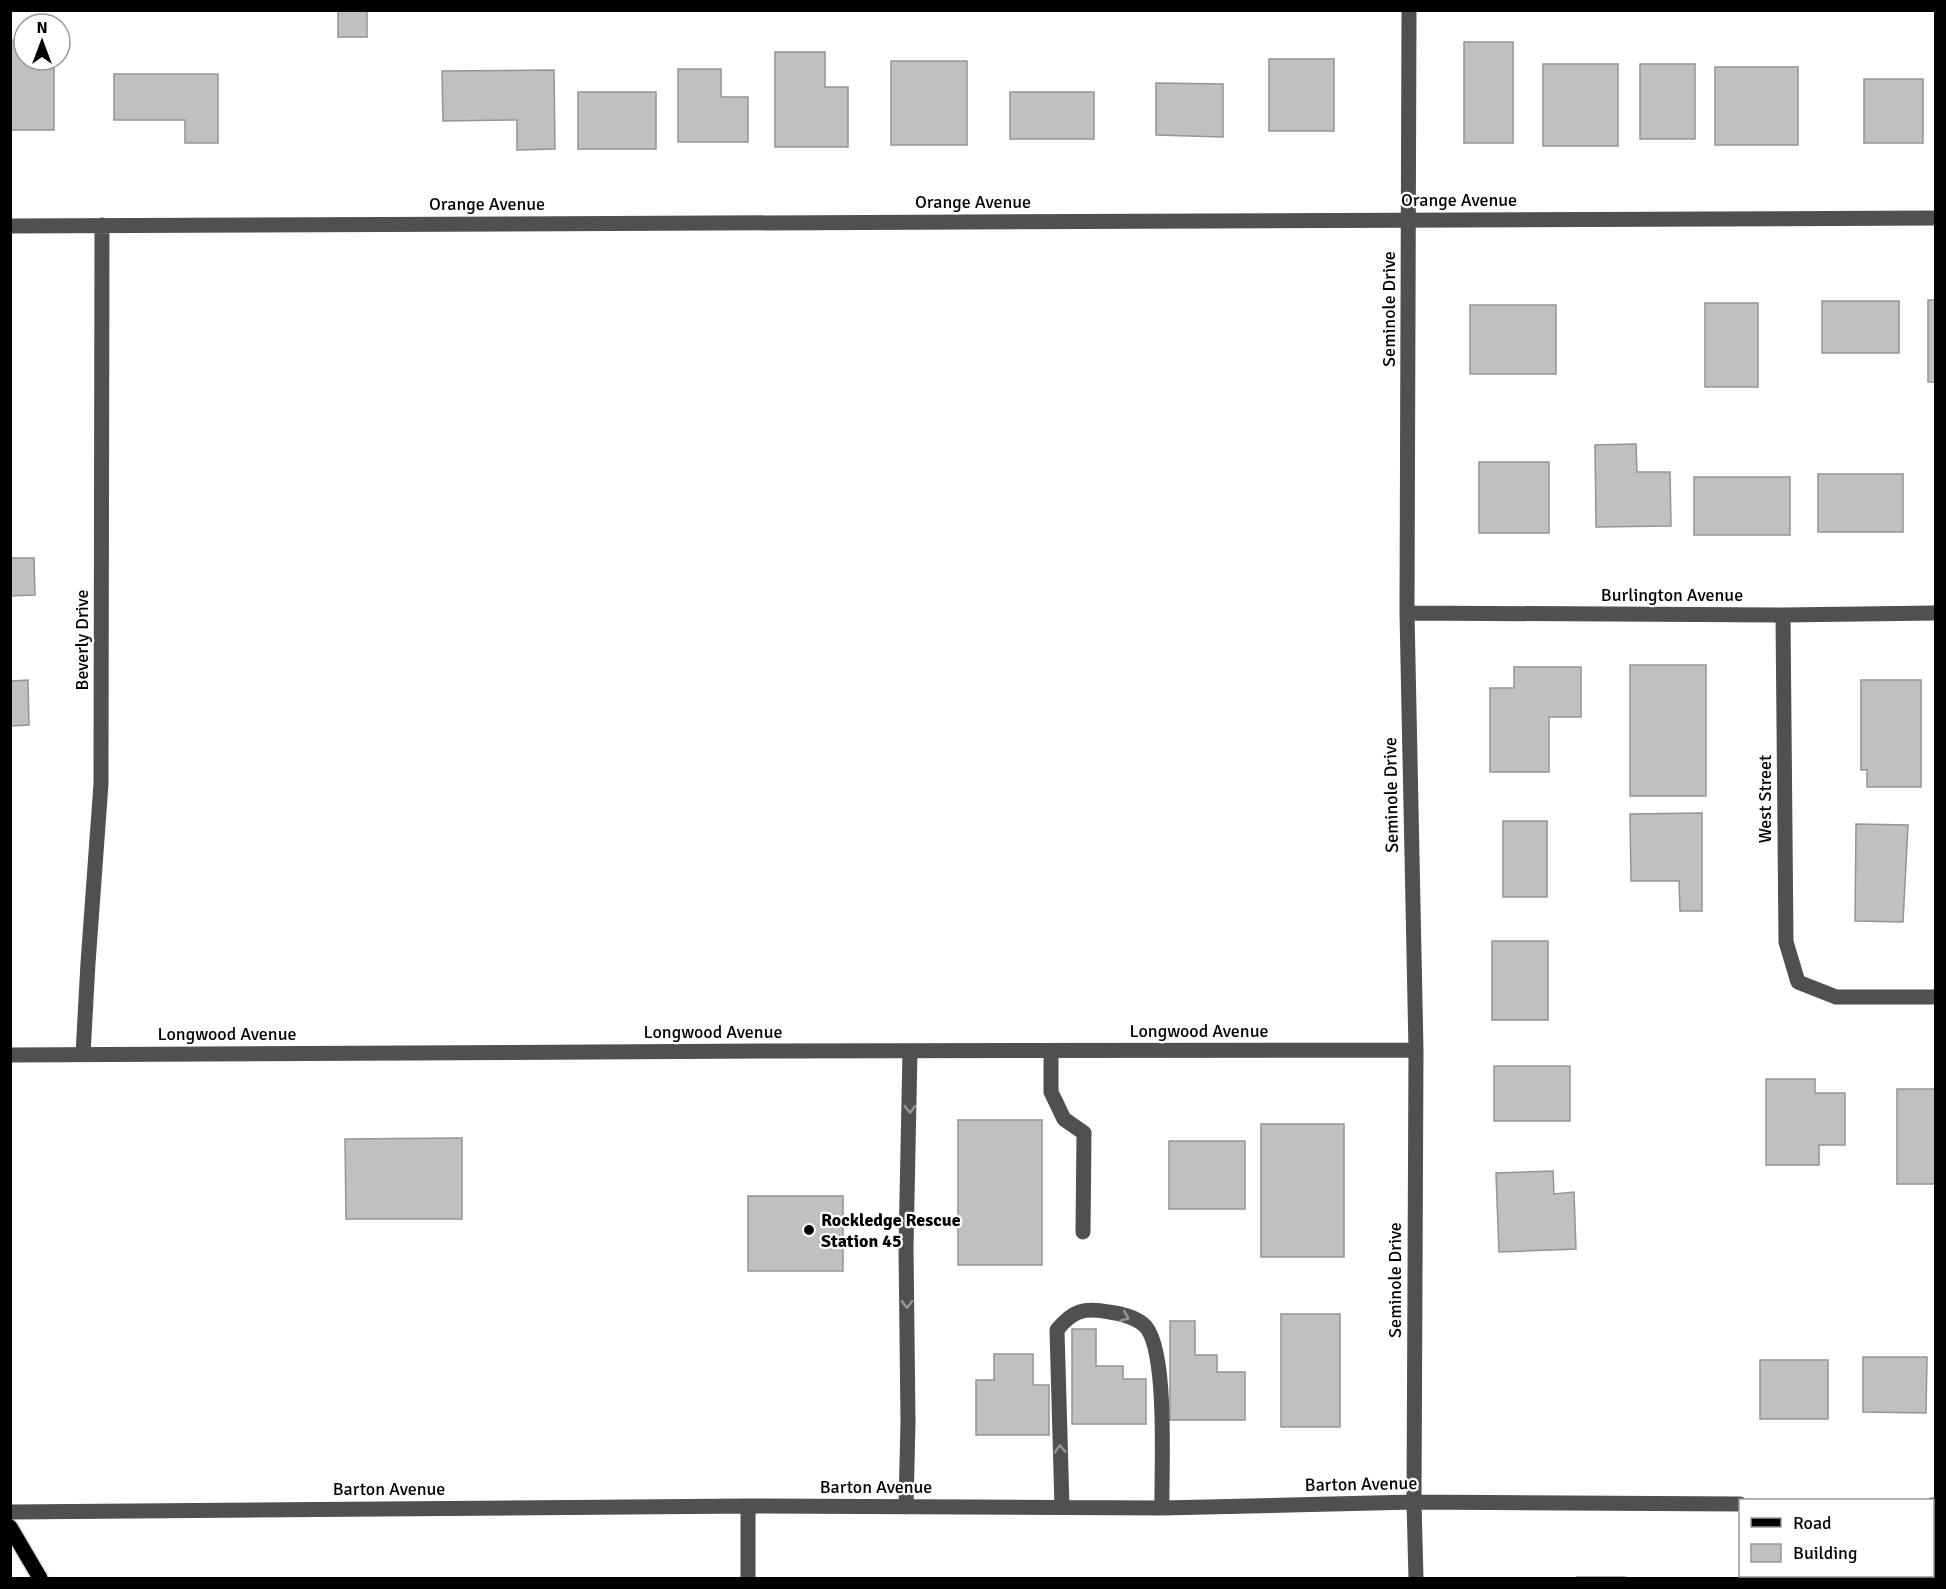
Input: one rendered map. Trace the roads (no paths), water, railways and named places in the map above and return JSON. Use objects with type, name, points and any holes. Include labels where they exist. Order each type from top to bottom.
[{"type":"main road","points":[[10,1527],[40,1578]]},
{"type":"street","name":"Seminole Drive","points":[[1409,10],[1407,613],[1416,1050],[1414,1502],[1416,1578]]},
{"type":"street","name":"Orange Avenue","points":[[10,226],[1935,218]]},
{"type":"street","name":"Beverly Drive","points":[[83,1054],[101,784],[102,225]]},
{"type":"street","name":"Burlington Avenue","points":[[1407,613],[1784,615],[1935,613]]},
{"type":"street","name":"West Street","points":[[1784,615],[1786,942],[1798,982],[1836,997],[1935,997]]},
{"type":"street","name":"Longwood Avenue","points":[[10,1055],[1416,1050]]},
{"type":"street","points":[[906,1507],[908,1421],[906,1247],[910,1051]]},
{"type":"street","points":[[1052,1051],[1052,1092],[1064,1119],[1084,1133],[1083,1232]]},
{"type":"street","points":[[1062,1507],[1057,1330],[1066,1319],[1080,1311],[1096,1310],[1119,1313],[1143,1325],[1153,1339],[1160,1373],[1162,1508]]},
{"type":"street","name":"Barton Avenue","points":[[10,1512],[748,1506],[1162,1508],[1414,1502],[1739,1504]]},
{"type":"street","points":[[748,1506],[748,1578]]},
{"type":"place","name":"Rockledge Rescue Station 45","points":[[809,1230]]}]
